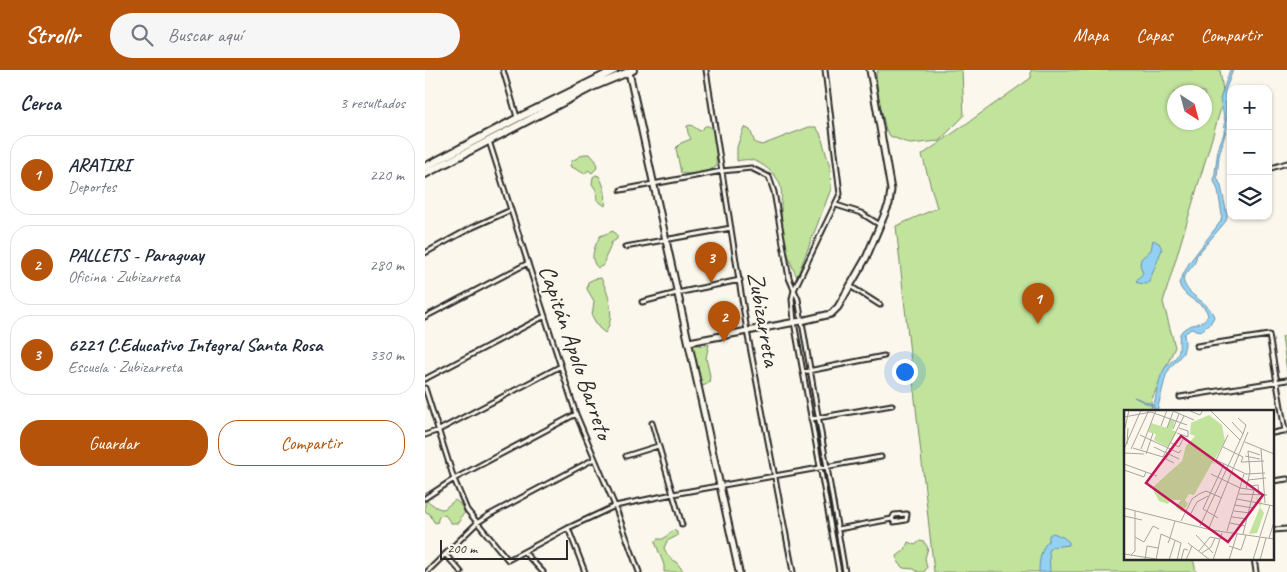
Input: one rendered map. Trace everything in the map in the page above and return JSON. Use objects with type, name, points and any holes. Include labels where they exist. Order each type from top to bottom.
[{"type":"highway","points":[[425,167],[615,70]]},
{"type":"highway","points":[[425,174],[590,88],[631,71]]},
{"type":"street","points":[[503,70],[518,118]]},
{"type":"street","name":"Zubizarreta","points":[[706,70],[747,331],[793,572]]},
{"type":"street","points":[[825,70],[840,194],[794,290],[792,299],[794,322],[819,468],[839,572]]},
{"type":"street","points":[[689,342],[801,321],[831,314],[835,311],[866,258],[889,204],[891,190],[869,70]]},
{"type":"street","points":[[631,71],[665,240],[739,572]]},
{"type":"street","name":"Capitán Apolo Barreto","points":[[489,140],[576,414],[615,506],[639,572]]},
{"type":"street","points":[[1272,168],[1287,163]]},
{"type":"street","points":[[621,190],[722,171],[751,168],[769,177],[774,192],[789,278],[798,299],[845,572]]},
{"type":"street","points":[[836,205],[861,213],[881,225]]},
{"type":"street","points":[[425,252],[511,210]]},
{"type":"street","points":[[625,248],[731,228]]},
{"type":"street","points":[[425,316],[528,263]]},
{"type":"street","points":[[643,302],[740,280]]},
{"type":"street","points":[[851,286],[880,305]]},
{"type":"street","points":[[425,379],[545,316]]},
{"type":"street","points":[[1197,346],[1269,334],[1286,430]]},
{"type":"street","points":[[803,372],[883,356]]},
{"type":"street","points":[[425,435],[439,430],[561,366]]},
{"type":"street","points":[[1180,397],[1287,380]]},
{"type":"street","points":[[425,388],[454,479],[467,510],[508,560],[568,528],[615,506],[881,457]]},
{"type":"street","points":[[811,419],[892,405]]},
{"type":"street","points":[[425,498],[454,479],[576,414]]},
{"type":"street","points":[[652,423],[682,525]]},
{"type":"street","points":[[626,456],[658,446]]},
{"type":"street","points":[[427,572],[477,523],[594,459]]},
{"type":"street","points":[[1274,481],[1287,479]]},
{"type":"street","points":[[838,529],[892,519],[894,515],[907,514],[907,519],[894,522],[892,519]]},
{"type":"street","points":[[568,528],[585,572]]},
{"type":"street","points":[[1274,530],[1287,529]]},
{"type":"street","points":[[524,552],[543,572]]},
{"type":"street","points":[[445,554],[461,572]]},
{"type":"green space","points":[[878,70],[962,70],[964,116],[939,141],[910,144],[890,136],[886,130],[878,96],[876,74]]},
{"type":"green space","points":[[1031,70],[1220,70],[1224,98],[1163,302],[1175,347],[1151,401],[1152,410],[1124,410],[1124,560],[1193,560],[1196,572],[934,572],[896,226],[937,208],[922,155],[1031,78]]},
{"type":"green space","points":[[691,125],[700,131],[705,126],[709,126],[712,130],[716,145],[716,167],[699,173],[685,174],[681,173],[676,148],[681,143],[691,139],[687,126]]},
{"type":"green space","points":[[744,127],[750,130],[755,143],[762,145],[809,127],[816,127],[820,133],[830,167],[831,189],[797,277],[790,261],[783,235],[779,182],[768,169],[756,161],[737,161],[737,147]]},
{"type":"green space","points":[[584,154],[590,154],[596,161],[597,168],[592,173],[588,170],[585,174],[570,166],[572,161]]},
{"type":"green space","points":[[599,176],[604,187],[605,206],[597,200],[596,190],[592,184],[593,177]]},
{"type":"green space","points":[[613,231],[617,239],[611,243],[604,265],[598,268],[593,261],[593,252],[596,244],[600,236]]},
{"type":"green space","points":[[601,278],[609,298],[611,313],[605,333],[599,328],[592,316],[594,301],[587,289],[588,282]]},
{"type":"green space","points":[[1287,336],[1287,371],[1282,337]]},
{"type":"green space","points":[[709,344],[706,358],[710,376],[709,383],[703,386],[694,361],[688,353],[692,345],[702,346]]},
{"type":"green space","points":[[455,500],[460,504],[465,513],[460,517],[459,523],[451,523],[445,515],[439,516],[437,523],[434,522],[429,513],[425,512],[425,501],[444,509]]},
{"type":"green space","points":[[674,530],[677,532],[677,536],[667,541],[664,548],[668,556],[684,572],[664,572],[664,565],[655,542],[657,539],[663,539]]},
{"type":"green space","points":[[920,541],[924,542],[928,548],[925,558],[927,568],[924,572],[918,572],[914,569],[903,568],[898,563],[897,556],[905,550],[908,542],[915,545]]},
{"type":"water","points":[[1230,70],[1233,70],[1225,91],[1227,127],[1219,156],[1217,177],[1221,186],[1227,215],[1226,221],[1197,255],[1194,264],[1183,278],[1188,290],[1207,306],[1214,317],[1210,324],[1201,331],[1191,329],[1184,334],[1185,344],[1183,353],[1166,375],[1157,410],[1154,410],[1154,407],[1134,397],[1154,405],[1163,371],[1178,353],[1181,333],[1185,328],[1203,321],[1208,315],[1203,307],[1181,289],[1179,283],[1189,263],[1221,221],[1222,215],[1218,190],[1214,181],[1218,149],[1224,133],[1225,121],[1220,99]]},
{"type":"water","points":[[1153,240],[1159,243],[1162,249],[1149,282],[1146,284],[1138,283],[1136,281],[1143,273],[1140,265],[1141,259],[1151,250]]},
{"type":"water","points":[[1053,533],[1063,537],[1069,542],[1069,545],[1051,547],[1049,551],[1050,572],[1039,572],[1042,551],[1049,540],[1049,535]]},
{"type":"place","name":"6221 C.Educativo Integral Santa Rosa","points":[[711,283]]},
{"type":"place","name":"ARATIRI","points":[[1038,324]]},
{"type":"place","name":"PALLETS - Paraguay","points":[[724,342]]}]
